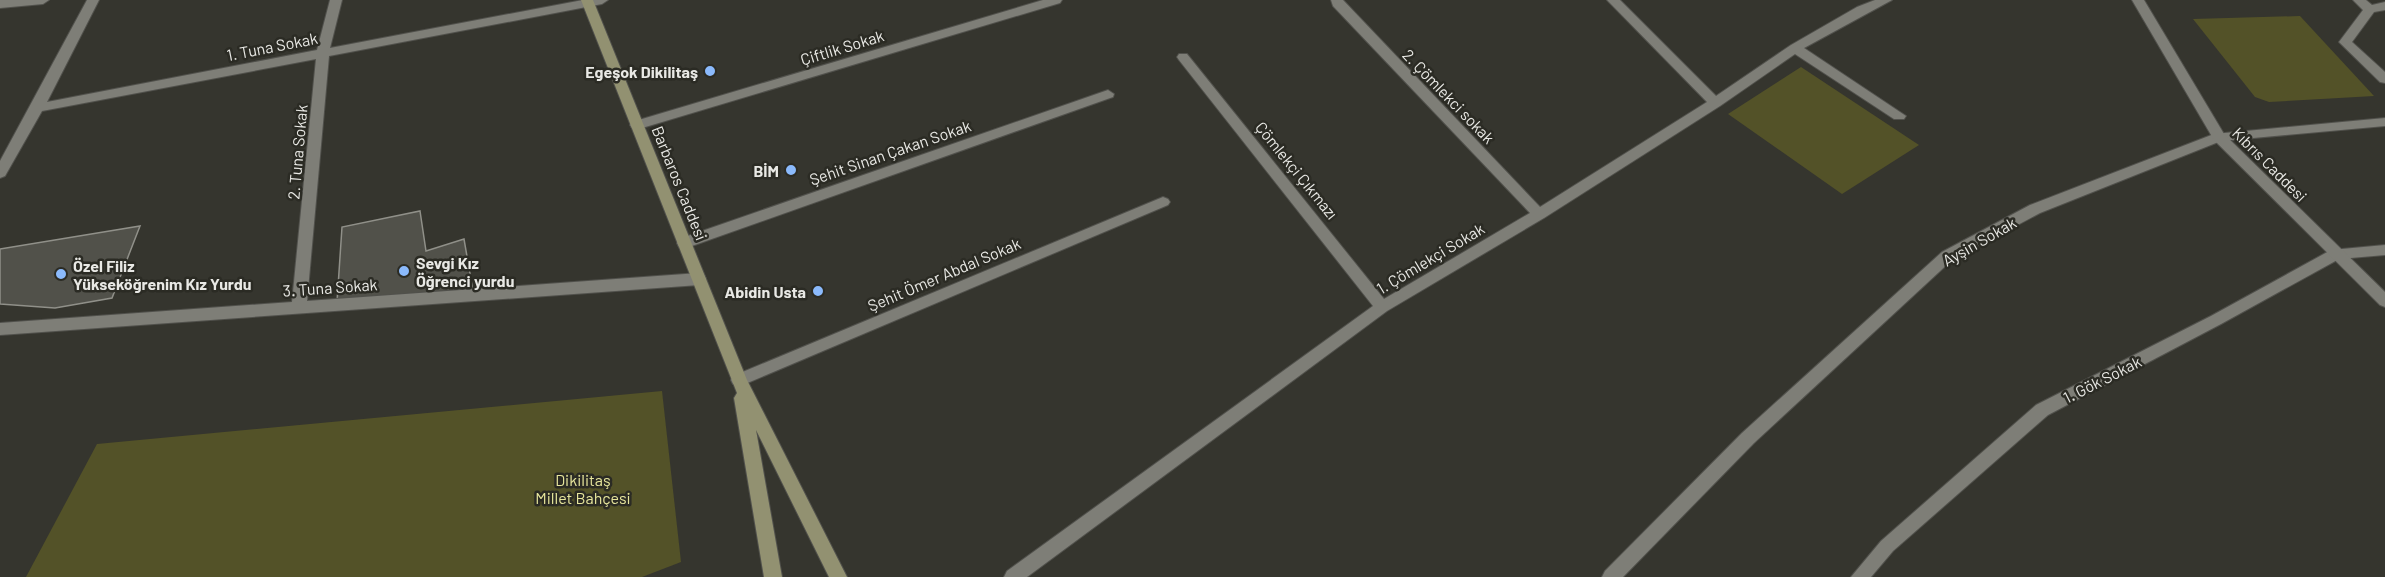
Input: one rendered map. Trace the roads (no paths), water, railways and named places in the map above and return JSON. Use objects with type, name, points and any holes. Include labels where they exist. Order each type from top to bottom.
[{"type":"main road","name":"Barbaros Caddesi","points":[[592,1],[637,125],[739,380]]},
{"type":"main road","points":[[739,380],[773,577]]},
{"type":"main road","points":[[739,380],[838,577]]},
{"type":"street","points":[[0,4],[43,0]]},
{"type":"street","points":[[0,173],[38,108],[93,0]]},
{"type":"street","name":"2. Tuna Sokak","points":[[299,308],[323,53],[336,0]]},
{"type":"street","name":"Çiftlik Sokak","points":[[637,125],[1056,0]]},
{"type":"street","name":"2. Çömlekci sokak","points":[[1337,0],[1336,3],[1539,214]]},
{"type":"street","points":[[1613,0],[1715,103]]},
{"type":"street","name":"1. Çömlekçi Sokak","points":[[1013,577],[1382,307],[1539,214],[1715,103],[1855,5],[1886,0]]},
{"type":"street","name":"Kıbrıs Caddesi","points":[[2138,0],[2219,137],[2385,301]]},
{"type":"street","points":[[2359,0],[2370,9]]},
{"type":"street","name":"1. Tuna Sokak","points":[[38,108],[592,1]]},
{"type":"street","points":[[2385,6],[2370,9],[2345,42],[2385,79]]},
{"type":"street","points":[[1795,48],[1899,116]]},
{"type":"street","name":"Çömlekçi Çıkmazı","points":[[1183,57],[1382,307]]},
{"type":"street","name":"Şehit Sinan Çakan Sokak","points":[[684,243],[1108,94]]},
{"type":"street","name":"Ayşin Sokak","points":[[1611,577],[1748,438],[1947,256],[2035,209],[2219,137],[2385,122]]},
{"type":"street","name":"Şehit Ömer Abdal Sokak","points":[[739,380],[1163,202]]},
{"type":"street","name":"1. Gök Sokak","points":[[1860,577],[1887,546],[2042,410],[2216,320],[2336,254],[2385,250]]},
{"type":"street","name":"3. Tuna Sokak","points":[[0,329],[699,279]]},
{"type":"place","name":"Egeşok Dikilitaş","points":[[710,71]]},
{"type":"place","name":"BİM","points":[[791,170]]},
{"type":"place","name":"Sevgi Kız Öğrenci yurdu","points":[[404,271]]},
{"type":"place","name":"Özel Filiz Yükseköğrenim Kız Yurdu","points":[[61,274]]},
{"type":"place","name":"Abidin Usta","points":[[818,291]]},
{"type":"park label","name":"Dikilitaş Millet Bahçesi","points":[[583,488]]}]
